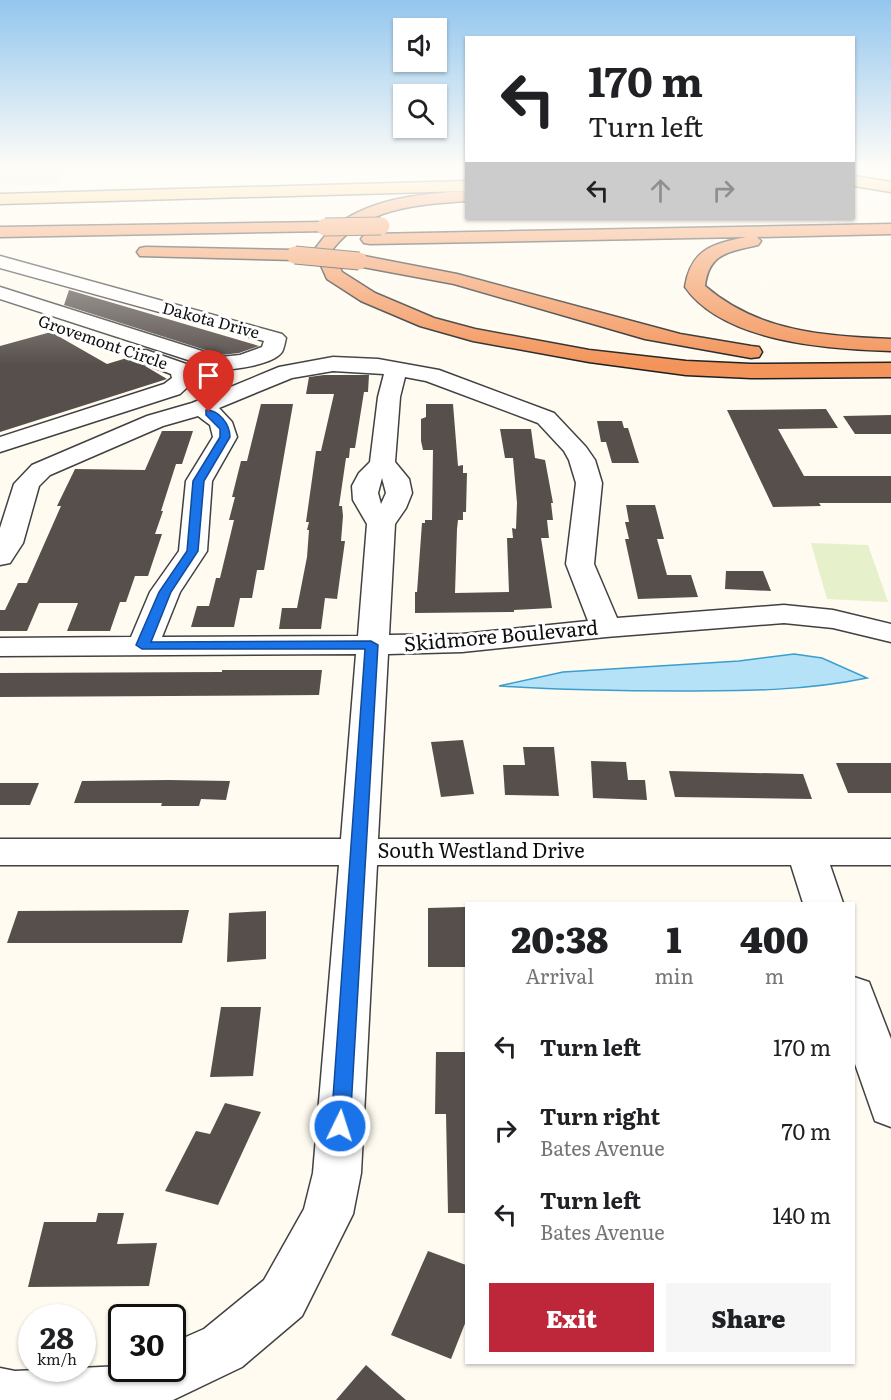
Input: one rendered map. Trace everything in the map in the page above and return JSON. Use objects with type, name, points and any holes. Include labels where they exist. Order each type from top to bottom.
[{"type":"highway","points":[[334,234],[323,250],[334,275],[368,297],[427,322],[473,335],[641,364],[751,371],[891,370]]},
{"type":"highway","points":[[0,251],[311,241],[365,234]]},
{"type":"highway","points":[[830,234],[753,241],[726,247],[699,263],[695,286],[707,300],[728,314],[755,325],[823,340],[891,345]]},
{"type":"highway","points":[[0,251],[36,253]]},
{"type":"highway","points":[[131,252],[295,255],[359,261],[413,269],[460,280],[660,337],[706,346],[814,357],[891,357]]},
{"type":"street","name":"Dakota Drive","points":[[0,262],[275,338],[272,350],[244,362],[219,363],[0,293]]},
{"type":"street","name":"Grovemont Circle","points":[[0,306],[162,361],[181,370],[184,380],[172,390],[0,445]]},
{"type":"street","points":[[0,557],[9,543],[27,484],[40,470],[155,421],[200,408],[257,383],[303,368],[347,364],[396,369],[431,375],[526,409],[546,418],[574,447],[582,460],[589,483],[580,564],[606,628]]},
{"type":"street","points":[[0,1396],[15,1399],[122,1395],[224,1348],[283,1298],[328,1214],[337,1173],[381,524],[396,504],[400,487],[396,474],[382,464],[389,397],[396,369]]},
{"type":"street","points":[[142,645],[165,592],[193,551],[199,481],[225,437],[225,429],[221,422],[200,408]]},
{"type":"street","name":"Skidmore Boulevard","points":[[0,647],[462,643],[606,628],[784,614],[833,619],[891,633]]},
{"type":"street","name":"South Westland Drive","points":[[0,852],[358,850],[891,852]]},
{"type":"street","points":[[806,852],[823,902]]},
{"type":"street","points":[[855,997],[891,1107]]},
{"type":"green space","points":[[811,543],[868,545],[888,602],[827,599]]},
{"type":"water","points":[[794,654],[822,658],[867,678],[798,688],[705,691],[499,686],[563,672],[739,661]]},
{"type":"building","points":[[69,290],[259,346],[239,353],[221,355],[64,305]]},
{"type":"building","points":[[51,332],[107,364],[130,357],[167,379],[0,432],[0,346]]},
{"type":"building","points":[[369,375],[368,392],[364,392],[355,448],[350,448],[349,458],[346,458],[339,506],[342,506],[343,516],[341,541],[345,541],[337,599],[325,598],[321,629],[279,629],[282,608],[297,608],[307,557],[309,522],[306,522],[316,451],[321,451],[334,394],[306,394],[309,377]]},
{"type":"building","points":[[261,404],[293,404],[264,570],[257,570],[252,598],[240,598],[234,627],[191,627],[197,606],[209,606],[216,578],[220,578],[234,520],[229,520],[235,497],[232,497],[241,461],[247,461]]},
{"type":"building","points":[[426,404],[453,404],[458,466],[463,465],[463,473],[467,473],[466,512],[463,512],[463,520],[458,520],[457,529],[455,593],[509,592],[507,538],[513,538],[512,528],[516,529],[517,503],[513,458],[505,458],[500,429],[531,429],[535,458],[545,460],[553,503],[551,503],[553,520],[547,520],[549,538],[541,538],[552,608],[514,610],[514,612],[415,613],[422,523],[425,523],[425,520],[432,520],[433,450],[423,450],[421,441],[421,419],[426,417]]},
{"type":"building","points":[[826,409],[838,428],[778,429],[804,476],[891,476],[891,503],[819,503],[821,506],[773,507],[727,410]]},
{"type":"building","points":[[891,415],[891,434],[855,434],[843,416]]},
{"type":"building","points":[[597,421],[622,421],[624,428],[628,428],[639,463],[612,463],[606,442],[601,442]]},
{"type":"building","points":[[162,431],[193,431],[182,464],[176,464],[161,511],[163,511],[155,534],[162,534],[148,576],[135,576],[126,602],[120,602],[110,631],[67,631],[78,603],[39,603],[27,631],[0,631],[0,610],[5,610],[18,583],[27,583],[61,506],[57,506],[75,469],[145,470]]},
{"type":"building","points":[[626,505],[655,505],[664,539],[657,539],[667,575],[691,575],[698,597],[638,599],[625,539],[629,539],[625,522],[629,522]]},
{"type":"building","points":[[726,571],[763,571],[771,591],[725,589]]},
{"type":"building","points":[[222,670],[322,670],[319,695],[0,697],[0,673],[222,672]]},
{"type":"building","points":[[463,740],[474,794],[441,797],[431,742]]},
{"type":"building","points":[[523,747],[554,747],[559,796],[505,795],[503,765],[525,765]]},
{"type":"building","points":[[591,761],[626,762],[628,780],[645,780],[647,800],[593,798]]},
{"type":"building","points":[[836,763],[891,763],[891,793],[848,793]]},
{"type":"building","points":[[669,771],[803,774],[812,799],[675,797]]},
{"type":"building","points":[[82,781],[230,781],[226,800],[201,799],[199,806],[161,806],[162,803],[74,803]]},
{"type":"building","points":[[0,783],[39,783],[30,805],[0,805]]},
{"type":"building","points":[[465,907],[465,967],[428,967],[428,908]]},
{"type":"building","points":[[189,910],[182,943],[7,943],[18,911]]},
{"type":"building","points":[[266,911],[266,959],[227,962],[229,913]]},
{"type":"building","points":[[221,1007],[261,1007],[253,1076],[210,1077]]},
{"type":"building","points":[[436,1052],[465,1052],[465,1213],[448,1213],[446,1114],[435,1114]]},
{"type":"building","points":[[225,1103],[261,1112],[218,1205],[165,1191],[196,1131],[210,1134]]},
{"type":"building","points":[[98,1213],[124,1213],[117,1244],[157,1243],[149,1286],[28,1287],[44,1222],[96,1222]]},
{"type":"building","points":[[428,1251],[465,1265],[465,1324],[451,1359],[391,1335]]},
{"type":"building","points":[[366,1365],[384,1381],[406,1400],[336,1400]]},
{"type":"route","points":[[209,412],[221,422],[225,429],[225,437],[219,451],[204,469],[199,481],[193,551],[165,592],[142,645],[371,645],[340,1126]]}]
